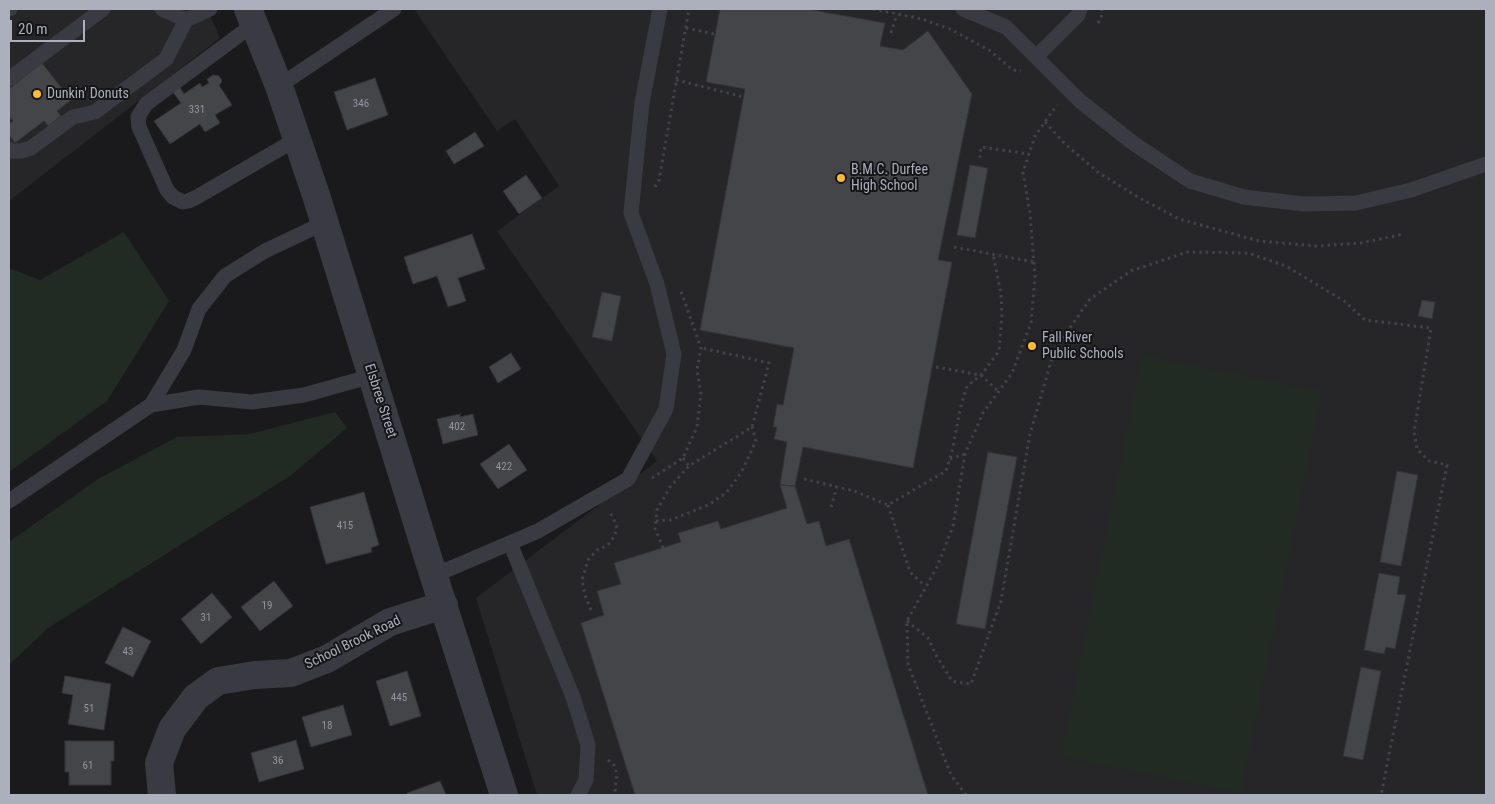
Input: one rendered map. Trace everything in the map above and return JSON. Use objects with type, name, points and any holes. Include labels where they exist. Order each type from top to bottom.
[{"type":"street","name":"Elsbree Street","points":[[251,16],[298,139],[504,795]]},
{"type":"street","name":"School Brook Road","points":[[162,795],[159,763],[172,729],[196,697],[218,681],[256,675],[291,673],[327,659],[390,622],[444,605]]},
{"type":"lane","points":[[9,79],[103,9]]},
{"type":"lane","points":[[162,9],[186,20]]},
{"type":"lane","points":[[9,149],[21,151],[30,148],[73,117],[95,112],[166,60],[186,20],[210,9]]},
{"type":"lane","points":[[279,86],[394,9]]},
{"type":"lane","points":[[435,575],[538,531],[628,479],[666,409],[674,354],[657,284],[631,213],[642,103],[660,9]]},
{"type":"lane","points":[[963,9],[1006,27],[1080,101],[1141,149],[1190,181],[1244,197],[1304,204],[1356,203],[1412,190],[1486,164]]},
{"type":"lane","points":[[1036,57],[1078,15],[1080,9]]},
{"type":"lane","points":[[251,16],[146,104],[138,117],[139,128],[167,190],[173,197],[183,202],[188,202],[298,139]]},
{"type":"lane","points":[[151,405],[184,350],[199,309],[225,276],[265,251],[324,222]]},
{"type":"lane","points":[[9,501],[151,405],[199,397],[252,402],[304,395],[372,376]]},
{"type":"lane","points":[[510,543],[574,697],[588,745],[586,780],[578,795]]},
{"type":"path","points":[[654,189],[659,180],[690,9]]},
{"type":"path","points":[[873,9],[922,19],[950,29],[989,50],[1013,70],[1022,71]]},
{"type":"path","points":[[1096,25],[1101,19],[1102,9]]},
{"type":"path","points":[[891,33],[897,14]]},
{"type":"path","points":[[686,28],[715,34]]},
{"type":"path","points":[[676,80],[744,96]]},
{"type":"path","points":[[966,795],[951,775],[908,664],[907,621],[937,566],[953,526],[965,454],[983,413],[1012,373],[1031,323],[1035,277],[1030,213],[1023,172],[1035,136],[1057,106],[1052,99]]},
{"type":"path","points":[[980,158],[981,147],[1029,154]]},
{"type":"path","points":[[954,247],[1034,262]]},
{"type":"path","points":[[907,621],[928,638],[952,681],[971,684],[1001,601],[1030,434],[1054,352],[1090,299],[1131,271],[1187,252],[1248,253],[1286,266],[1344,300],[1365,320],[1431,328],[1414,432],[1417,450],[1429,461],[1447,465],[1380,795]]},
{"type":"path","points":[[888,505],[946,471],[967,386],[981,375],[998,351],[1002,315],[1001,294],[993,254]]},
{"type":"path","points":[[645,482],[683,458],[697,426],[701,394],[697,370],[701,348],[679,285]]},
{"type":"path","points":[[656,521],[670,520],[691,512],[710,504],[727,492],[742,471],[756,441],[752,427],[770,363],[701,348]]},
{"type":"path","points":[[936,367],[981,375],[998,391]]},
{"type":"path","points":[[663,548],[654,528],[657,510],[670,487],[689,466],[752,427]]},
{"type":"path","points":[[950,459],[965,454]]},
{"type":"path","points":[[683,458],[689,466]]},
{"type":"path","points":[[804,479],[854,491],[888,505],[910,572],[925,586]]},
{"type":"path","points":[[831,507],[836,486]]},
{"type":"path","points":[[602,515],[614,509]]},
{"type":"path","points":[[591,610],[582,580],[588,560],[597,550],[608,545],[614,538],[618,528],[609,512]]},
{"type":"path","points":[[606,766],[605,758],[614,765],[617,774],[616,795]]},
{"type":"shaded area","points":[[9,9],[207,9],[220,38],[9,201]]},
{"type":"shaded area","name":"Fall River Public Schools","points":[[414,9],[1486,9],[1486,795],[537,795],[476,598],[657,461],[497,231],[559,186],[515,119],[497,131]]},
{"type":"shaded area","points":[[124,232],[169,301],[107,401],[9,472],[9,268],[40,280]]},
{"type":"shaded area","points":[[1142,355],[1322,391],[1241,793],[1061,757]]},
{"type":"shaded area","points":[[335,412],[347,428],[290,476],[48,628],[9,665],[9,542],[98,479],[177,437],[250,434]]},
{"type":"building","name":"B.M.C. Durfee High School","points":[[720,9],[807,9],[885,23],[880,46],[903,50],[928,31],[972,94],[938,260],[952,262],[913,468],[803,447],[795,486],[780,485],[787,442],[774,439],[777,427],[773,427],[777,404],[783,405],[794,348],[700,330],[745,89],[706,82]]},
{"type":"building","points":[[42,63],[71,100],[57,111],[61,116],[48,126],[44,121],[15,143],[9,135],[9,124],[13,121],[9,116],[9,89]]},
{"type":"building","points":[[213,75],[219,76],[221,79],[222,82],[219,85],[232,105],[215,115],[220,123],[205,132],[200,124],[170,144],[154,121],[181,103],[172,91],[179,86],[184,94],[200,83],[202,87],[209,83],[207,79]]},
{"type":"building","points":[[375,78],[388,115],[347,130],[334,92]]},
{"type":"building","points":[[475,132],[484,146],[454,164],[446,151]]},
{"type":"building","points":[[970,165],[988,168],[975,238],[957,235]]},
{"type":"building","points":[[526,175],[542,198],[519,214],[503,191]]},
{"type":"building","points":[[472,234],[485,269],[458,278],[466,301],[448,307],[437,276],[413,284],[404,257]]},
{"type":"building","points":[[602,292],[621,296],[612,341],[592,337]]},
{"type":"building","points":[[1422,300],[1435,302],[1432,319],[1418,316]]},
{"type":"building","points":[[511,353],[521,369],[498,383],[489,367]]},
{"type":"building","points":[[460,414],[460,417],[473,414],[478,435],[443,444],[437,419]]},
{"type":"building","points":[[509,444],[527,470],[498,489],[480,464]]},
{"type":"building","points":[[988,452],[1017,457],[985,629],[956,624]]},
{"type":"building","points":[[1397,471],[1418,475],[1401,566],[1380,562]]},
{"type":"building","points":[[780,485],[795,486],[807,524],[819,521],[826,546],[849,539],[928,795],[635,795],[581,623],[604,615],[597,591],[621,584],[614,563],[681,542],[678,533],[718,521],[721,529],[787,508]]},
{"type":"building","points":[[364,492],[379,545],[371,548],[372,552],[326,564],[310,507]]},
{"type":"building","points":[[1379,573],[1400,577],[1397,594],[1406,595],[1395,649],[1386,647],[1384,654],[1364,650]]},
{"type":"building","points":[[274,581],[293,606],[260,631],[241,607]]},
{"type":"building","points":[[212,593],[232,617],[201,644],[181,619]]},
{"type":"building","points":[[123,627],[151,641],[133,677],[105,663]]},
{"type":"building","points":[[1361,667],[1381,671],[1363,760],[1343,756]]},
{"type":"building","points":[[407,671],[421,716],[390,726],[376,681]]},
{"type":"building","points":[[65,676],[111,684],[104,730],[68,724],[73,695],[62,693]]},
{"type":"building","points":[[343,705],[352,735],[311,747],[302,717]]},
{"type":"building","points":[[296,740],[304,769],[259,782],[251,753]]},
{"type":"building","points":[[65,741],[114,741],[114,761],[111,761],[111,785],[69,785],[69,772],[65,772]]},
{"type":"building","points":[[440,781],[446,795],[407,795],[407,793]]},
{"type":"place","name":"Dunkin' Donuts","points":[[37,94]]},
{"type":"place","name":"B.M.C. Durfee High School","points":[[841,178]]},
{"type":"place","name":"Fall River Public Schools","points":[[1032,346]]}]
